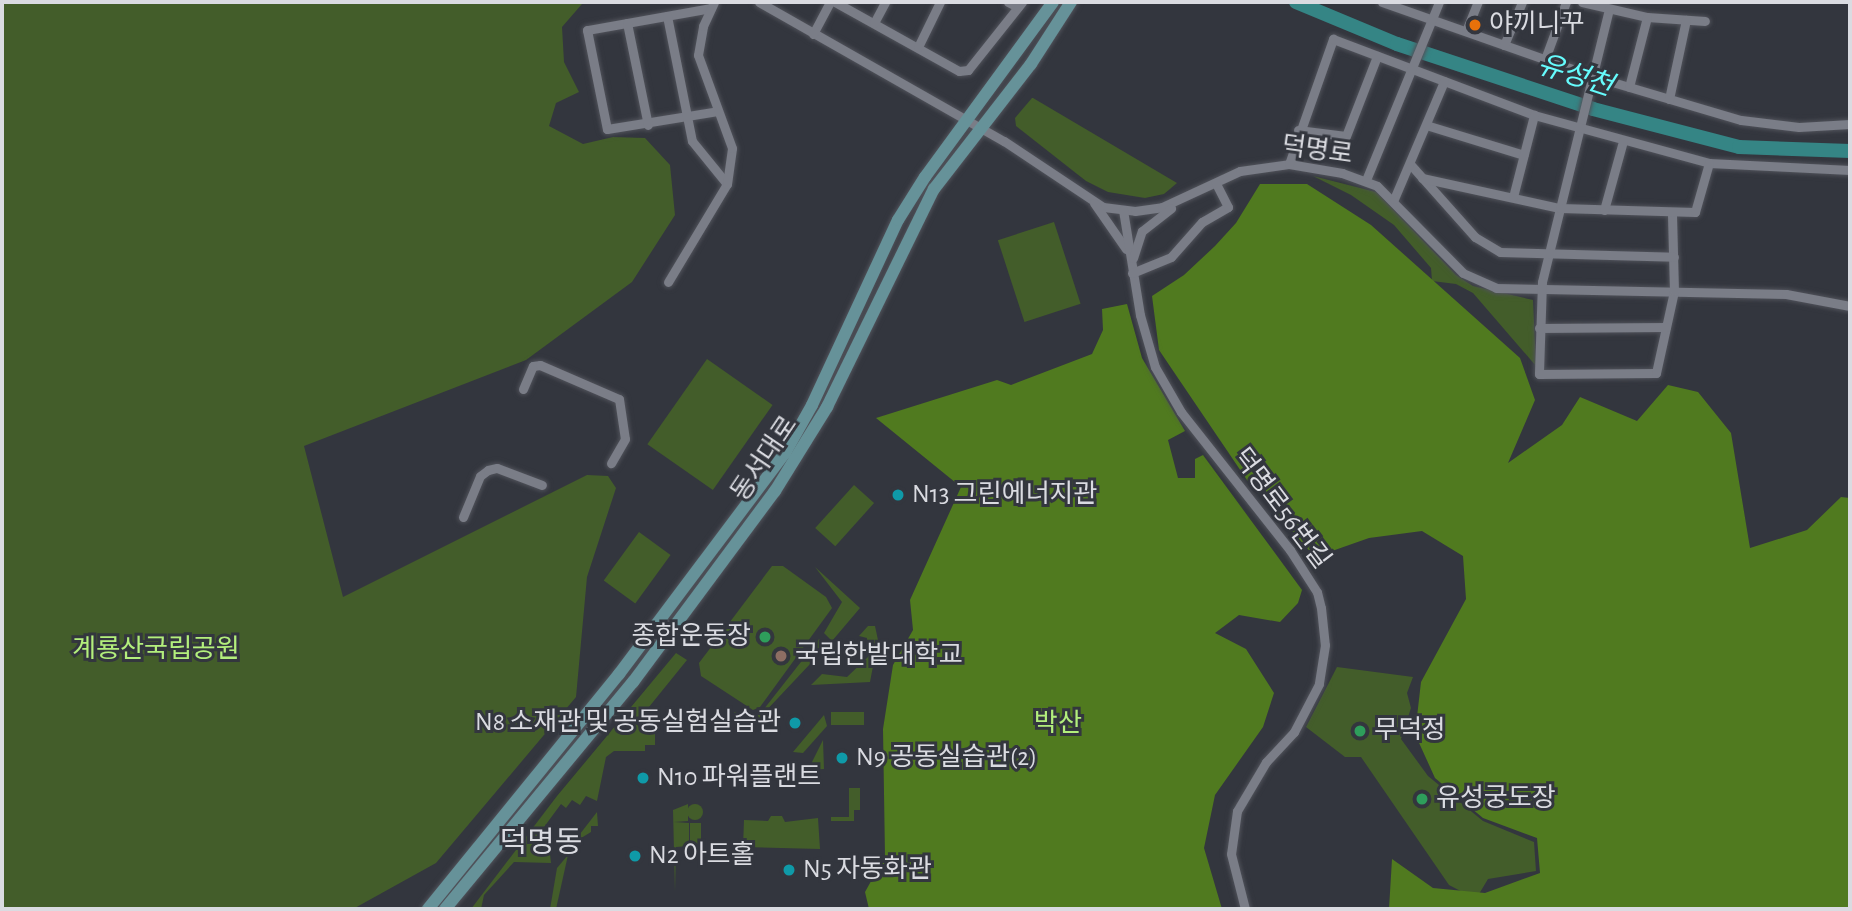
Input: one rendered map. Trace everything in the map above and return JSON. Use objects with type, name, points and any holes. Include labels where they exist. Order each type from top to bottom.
[{"type":"street","points":[[813,34],[833,2],[959,71],[968,70],[1020,5],[1008,2]]},
{"type":"street","points":[[874,23],[885,2]]},
{"type":"street","points":[[918,47],[940,2]]},
{"type":"street","name":"동서대로","points":[[428,909],[619,674],[785,453],[812,405],[898,220],[1053,2]]},
{"type":"street","name":"동서대로","points":[[445,909],[633,682],[775,491],[827,407],[915,223],[950,167],[1031,64],[1071,2]]},
{"type":"street","points":[[1382,2],[1400,5],[1430,23],[1466,32],[1592,76],[1669,99],[1765,124],[1850,124]]},
{"type":"street","points":[[1366,180],[1439,2]]},
{"type":"street","points":[[1466,32],[1478,2]]},
{"type":"street","points":[[1504,45],[1522,2]]},
{"type":"street","points":[[1545,59],[1566,2]]},
{"type":"street","points":[[1583,2],[1647,17],[1705,21]]},
{"type":"street","name":"덕명로","points":[[762,3],[981,129],[1094,203],[1124,211],[1178,202],[1255,166],[1289,164],[1366,180],[1394,199],[1463,273],[1496,288],[1540,292],[1786,294],[1850,306]]},
{"type":"street","points":[[712,5],[587,30],[607,129],[648,125],[718,111]]},
{"type":"street","points":[[668,282],[727,184],[732,148],[698,55],[698,41],[712,5]]},
{"type":"street","points":[[1609,9],[1540,292],[1539,374],[1656,373],[1674,291],[1672,213]]},
{"type":"street","points":[[667,16],[685,118],[696,149],[727,184]]},
{"type":"street","points":[[1629,87],[1647,17]]},
{"type":"street","points":[[1669,99],[1686,20]]},
{"type":"street","points":[[627,23],[648,125]]},
{"type":"street","points":[[1289,164],[1298,130],[1333,39],[1534,115],[1580,125],[1623,141],[1709,163],[1850,170]]},
{"type":"street","points":[[1298,130],[1346,136],[1377,56]]},
{"type":"street","points":[[1394,199],[1444,81]]},
{"type":"street","points":[[1513,197],[1534,115]]},
{"type":"street","points":[[1426,125],[1524,155]]},
{"type":"street","points":[[1604,210],[1623,141]]},
{"type":"street","points":[[1422,178],[1560,208],[1695,212],[1709,163]]},
{"type":"street","points":[[1410,164],[1464,226],[1491,248],[1548,256],[1674,257]]},
{"type":"street","points":[[1132,270],[1171,257],[1202,222],[1228,206],[1216,183]]},
{"type":"street","points":[[1132,270],[1142,231],[1178,202]]},
{"type":"street","points":[[1094,203],[1118,233],[1132,270]]},
{"type":"street","name":"덕명로56번길","points":[[1124,211],[1146,342],[1168,393],[1290,550],[1317,592],[1321,608],[1325,645],[1319,684],[1294,732],[1266,762],[1237,811],[1232,833],[1233,876],[1245,909]]},
{"type":"street","points":[[1539,328],[1666,327]]},
{"type":"street","points":[[523,390],[533,366],[540,365],[619,399],[625,439],[611,463]]},
{"type":"street","points":[[463,517],[480,476],[488,470],[497,468],[542,485]]},
{"type":"green space","name":"계룡산국립공원","points":[[2,2],[602,2],[582,4],[562,27],[564,62],[579,92],[556,103],[549,126],[583,144],[613,137],[645,138],[670,165],[675,215],[632,282],[526,360],[304,446],[343,597],[587,475],[608,476],[616,488],[587,577],[576,697],[436,863],[353,909],[2,909]]},
{"type":"green space","points":[[1032,98],[1177,183],[1164,194],[1145,198],[1108,192],[1086,181],[1016,126],[1015,118]]},
{"type":"green space","points":[[1313,176],[1376,192],[1456,275],[1473,286],[1533,300],[1536,366],[1473,293],[1456,284],[1432,281],[1431,268],[1394,225],[1351,195]]},
{"type":"green space","points":[[1260,184],[1307,184],[1371,225],[1520,358],[1535,400],[1508,463],[1562,425],[1580,397],[1637,421],[1668,385],[1698,392],[1731,433],[1750,548],[1807,530],[1841,497],[1850,498],[1850,909],[1389,909],[1392,859],[1433,888],[1485,893],[1540,873],[1537,838],[1483,818],[1435,778],[1415,734],[1421,682],[1466,599],[1463,556],[1422,531],[1369,538],[1315,557],[1249,483],[1159,350],[1152,296],[1184,275],[1215,246],[1236,223]]},
{"type":"green space","points":[[1054,222],[1081,304],[1024,322],[998,240]]},
{"type":"green space","name":"박산","points":[[1127,304],[1142,358],[1185,431],[1168,440],[1178,478],[1195,478],[1195,459],[1203,455],[1302,590],[1298,603],[1280,622],[1239,615],[1215,633],[1246,649],[1274,693],[1263,727],[1215,795],[1204,848],[1222,909],[869,909],[865,892],[885,856],[883,729],[893,665],[913,630],[910,600],[961,487],[876,418],[997,380],[1011,385],[1092,354],[1103,330],[1102,309]]},
{"type":"green space","points":[[707,359],[773,405],[713,490],[647,444]]},
{"type":"green space","points":[[854,485],[874,503],[835,546],[815,528]]},
{"type":"green space","points":[[639,532],[671,555],[635,603],[604,581]]},
{"type":"green space","name":"종합운동장","points":[[772,566],[783,566],[826,597],[832,608],[760,707],[753,710],[701,676],[699,663]]},
{"type":"green space","points":[[815,567],[860,608],[832,641],[824,633],[842,602]]},
{"type":"green space","points":[[868,626],[875,626],[878,640],[870,682],[811,685],[822,674],[847,677],[868,657],[867,638],[859,636]]},
{"type":"green space","points":[[819,639],[827,646],[747,731],[734,712],[744,716],[760,714]]},
{"type":"green space","points":[[676,653],[687,660],[636,723],[642,732],[655,733],[655,745],[645,745],[645,751],[614,751],[606,757],[597,801],[586,796],[580,805],[572,800],[566,808],[561,804],[533,842],[550,854],[551,863],[514,862],[484,895],[481,909],[471,909],[557,796]]},
{"type":"green space","name":"유성궁도장","points":[[1337,667],[1413,677],[1407,693],[1411,708],[1401,739],[1428,776],[1483,821],[1534,842],[1536,871],[1488,879],[1476,899],[1449,885],[1361,757],[1345,757],[1306,727]]},
{"type":"green space","points":[[831,712],[864,712],[864,725],[831,725]]},
{"type":"green space","points":[[824,715],[827,726],[803,753],[793,752]]},
{"type":"green space","points":[[823,740],[824,769],[808,770]]},
{"type":"green space","points":[[849,788],[860,788],[860,810],[854,810],[854,821],[831,821],[831,817],[849,817]]},
{"type":"green space","points":[[688,804],[688,821],[674,822],[689,823],[689,846],[676,847],[675,892],[673,810]]},
{"type":"green space","points":[[692,804],[698,804],[703,812],[701,818],[692,820],[687,815],[687,809]]},
{"type":"green space","points":[[597,812],[598,826],[591,826],[591,832],[573,843]]},
{"type":"green space","points":[[771,816],[782,816],[785,822],[818,818],[820,849],[743,847],[744,820],[768,821]]},
{"type":"green space","points":[[690,823],[701,823],[701,846],[690,846]]},
{"type":"green space","points":[[568,855],[556,909],[550,909],[557,868]]},
{"type":"waterway","name":"유성천","points":[[1296,2],[1397,44],[1593,109],[1739,147],[1850,151]]},
{"type":"place","name":"야끼니꾸","points":[[1475,25]]},
{"type":"place","name":"N13 그린에너지관","points":[[898,495]]},
{"type":"place","name":"종합운동장","points":[[765,637]]},
{"type":"place","name":"국립한밭대학교","points":[[781,656]]},
{"type":"place","name":"N8 소재관 및 공동실험실습관","points":[[795,723]]},
{"type":"place","name":"무덕정","points":[[1360,731]]},
{"type":"place","name":"N9 공동실습관(2)","points":[[842,758]]},
{"type":"place","name":"N10 파워플랜트","points":[[643,778]]},
{"type":"place","name":"유성궁도장","points":[[1422,799]]},
{"type":"place","name":"N2 아트홀","points":[[635,856]]},
{"type":"place","name":"N5 자동화관","points":[[789,870]]},
{"type":"district","name":"덕명동","points":[[541,843]]}]
